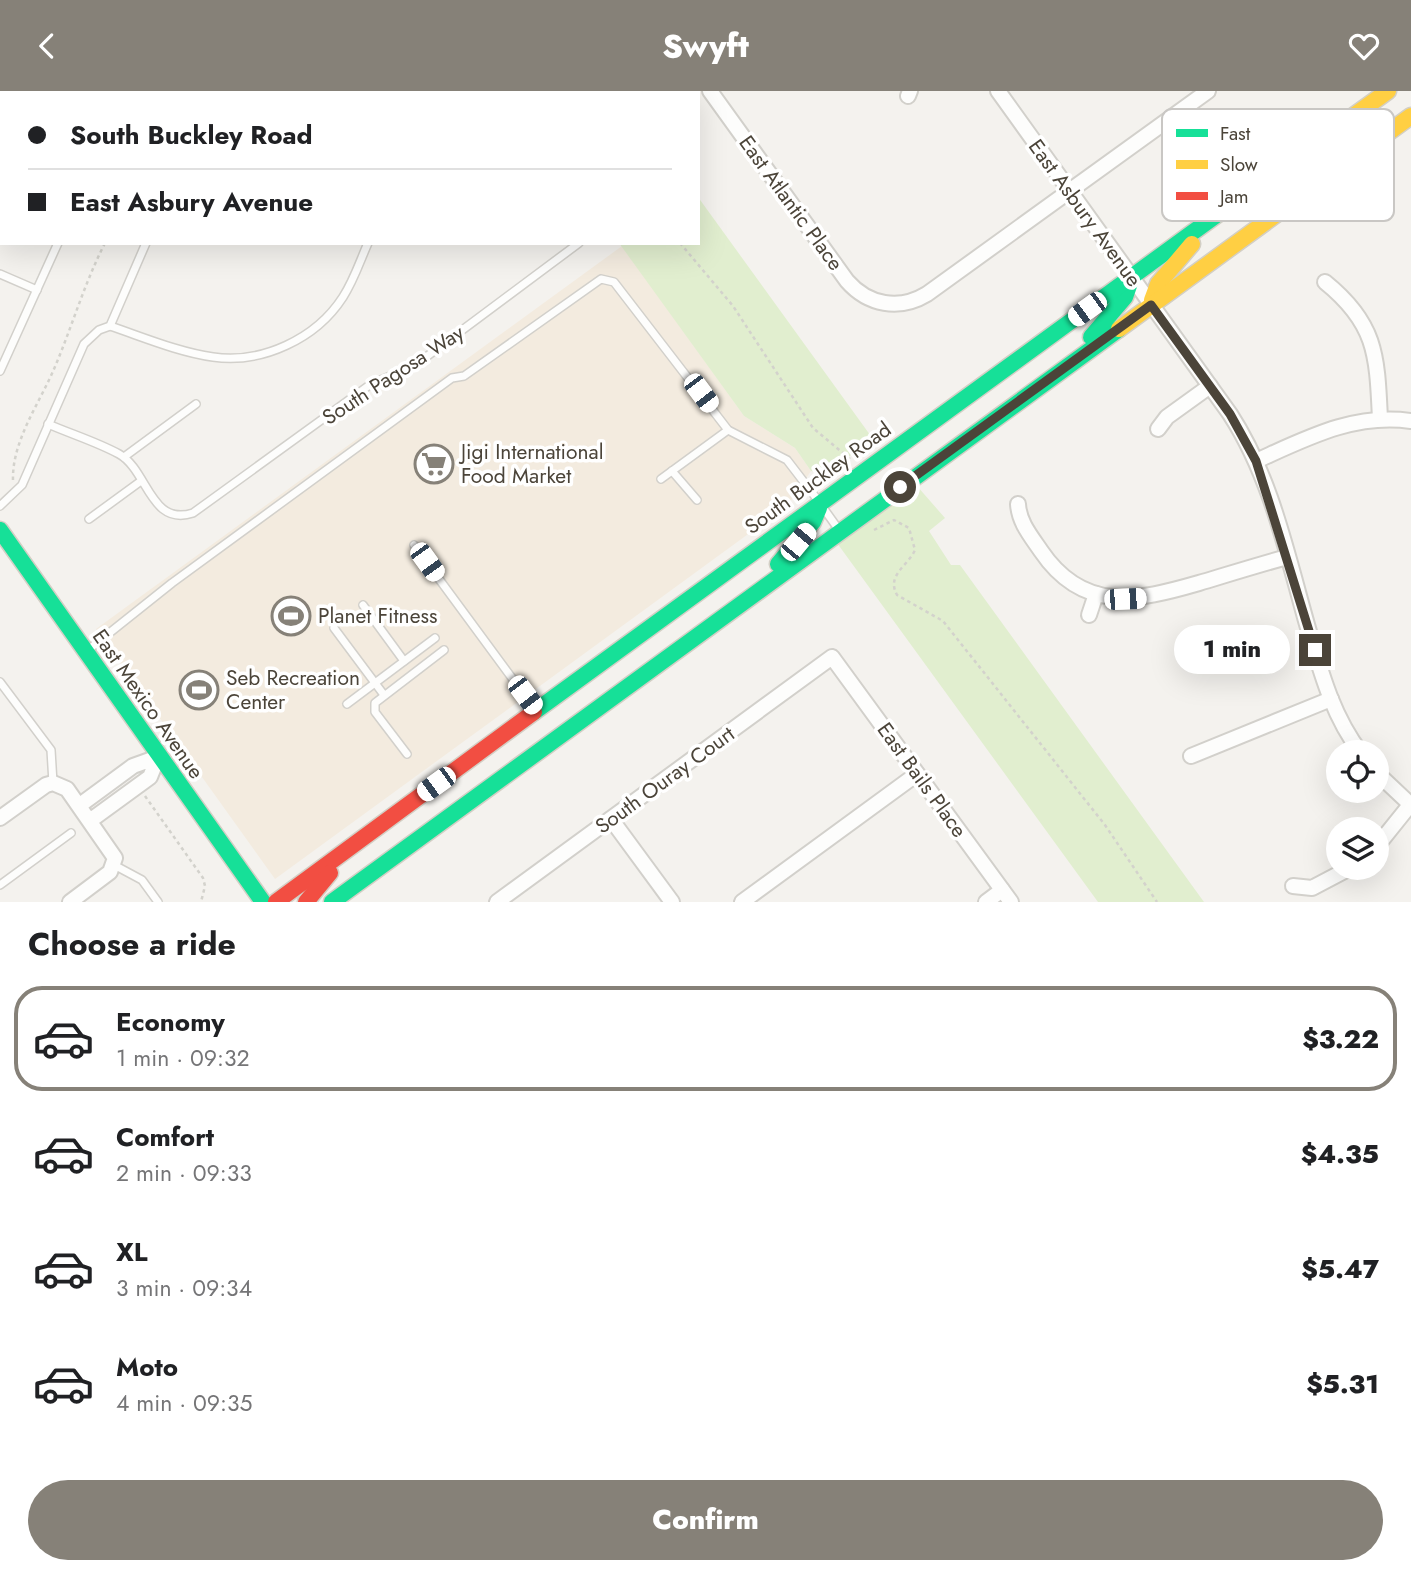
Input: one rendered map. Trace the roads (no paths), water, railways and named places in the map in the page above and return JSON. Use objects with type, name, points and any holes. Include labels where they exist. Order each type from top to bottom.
[{"type":"main road","name":"South Buckley Road","points":[[1363,109],[1388,91]]},
{"type":"main road","points":[[1394,128],[1411,116]]},
{"type":"main road","name":"South Buckley Road","points":[[276,902],[820,502],[1209,221]]},
{"type":"main road","points":[[1151,305],[1158,284],[1212,221]]},
{"type":"main road","points":[[332,902],[1267,221]]},
{"type":"main road","points":[[1069,364],[1125,297],[1131,277]]},
{"type":"main road","points":[[754,594],[814,522],[820,502]]},
{"type":"main road","name":"East Mexico Avenue","points":[[0,530],[263,902]]},
{"type":"main road","points":[[359,882],[410,818],[416,798]]},
{"type":"main road","points":[[306,902],[358,842]]},
{"type":"street","name":"East Atlantic Place","points":[[710,91],[847,281],[860,293],[883,303],[909,303],[920,298],[1070,191]]},
{"type":"street","name":"East Asbury Avenue","points":[[998,91],[1240,429],[1256,461],[1331,699],[1354,740]]},
{"type":"street","points":[[1183,109],[1208,91]]},
{"type":"street","points":[[1070,191],[1162,124]]},
{"type":"street","points":[[1325,282],[1363,321],[1372,340],[1377,361],[1380,419]]},
{"type":"street","points":[[1158,429],[1167,417],[1210,386]]},
{"type":"street","points":[[1256,461],[1338,426],[1380,419],[1411,421]]},
{"type":"street","points":[[1017,503],[1019,518],[1048,561],[1072,583],[1096,594],[1141,599],[1287,557]]},
{"type":"street","points":[[1089,615],[1096,594]]},
{"type":"street","name":"East Bails Place","points":[[832,657],[1007,896]]},
{"type":"street","name":"South Ouray Court","points":[[497,902],[832,657]]},
{"type":"street","points":[[1191,756],[1331,699]]},
{"type":"street","points":[[80,805],[133,766],[158,757]]},
{"type":"street","points":[[91,820],[150,777],[158,757]]},
{"type":"street","points":[[741,902],[917,774]]},
{"type":"street","points":[[0,818],[46,785],[53,783],[67,789],[113,851],[114,865],[110,872],[70,902]]},
{"type":"street","points":[[1389,784],[1411,805],[1389,832]]},
{"type":"street","points":[[611,818],[672,902]]},
{"type":"street","points":[[1293,886],[1312,888],[1327,880]]},
{"type":"street","points":[[986,902],[1007,896]]},
{"type":"lane","points":[[0,371],[57,245]]},
{"type":"lane","points":[[110,326],[145,245]]},
{"type":"lane","points":[[0,506],[15,494],[85,344],[99,330],[110,326],[216,357],[237,358],[275,350],[295,341],[329,315],[350,285],[367,245]]},
{"type":"lane","name":"South Pagosa Way","points":[[124,457],[167,513],[183,517],[193,513],[371,384],[414,366],[576,245]]},
{"type":"lane","points":[[0,274],[37,290]]},
{"type":"lane","points":[[85,652],[172,583],[452,377],[464,376],[601,279],[614,282],[728,430],[787,460],[840,531]]},
{"type":"lane","points":[[48,424],[124,457],[196,404]]},
{"type":"lane","points":[[661,479],[728,430]]},
{"type":"lane","points":[[672,471],[697,501]]},
{"type":"lane","points":[[89,519],[141,481]]},
{"type":"lane","points":[[414,545],[536,711]]},
{"type":"lane","points":[[363,605],[404,661]]},
{"type":"lane","points":[[334,628],[384,695]]},
{"type":"lane","points":[[347,704],[435,638]]},
{"type":"lane","points":[[407,754],[375,712],[375,703],[444,650]]},
{"type":"lane","points":[[0,682],[51,750],[53,783]]},
{"type":"lane","points":[[0,885],[71,833]]},
{"type":"lane","points":[[114,865],[142,880],[158,902]]},
{"type":"place","name":"Jigi International Food Market","points":[[434,464]]},
{"type":"place","name":"Planet Fitness","points":[[291,616]]},
{"type":"place","name":"Seb Recreation Center","points":[[199,690]]}]
